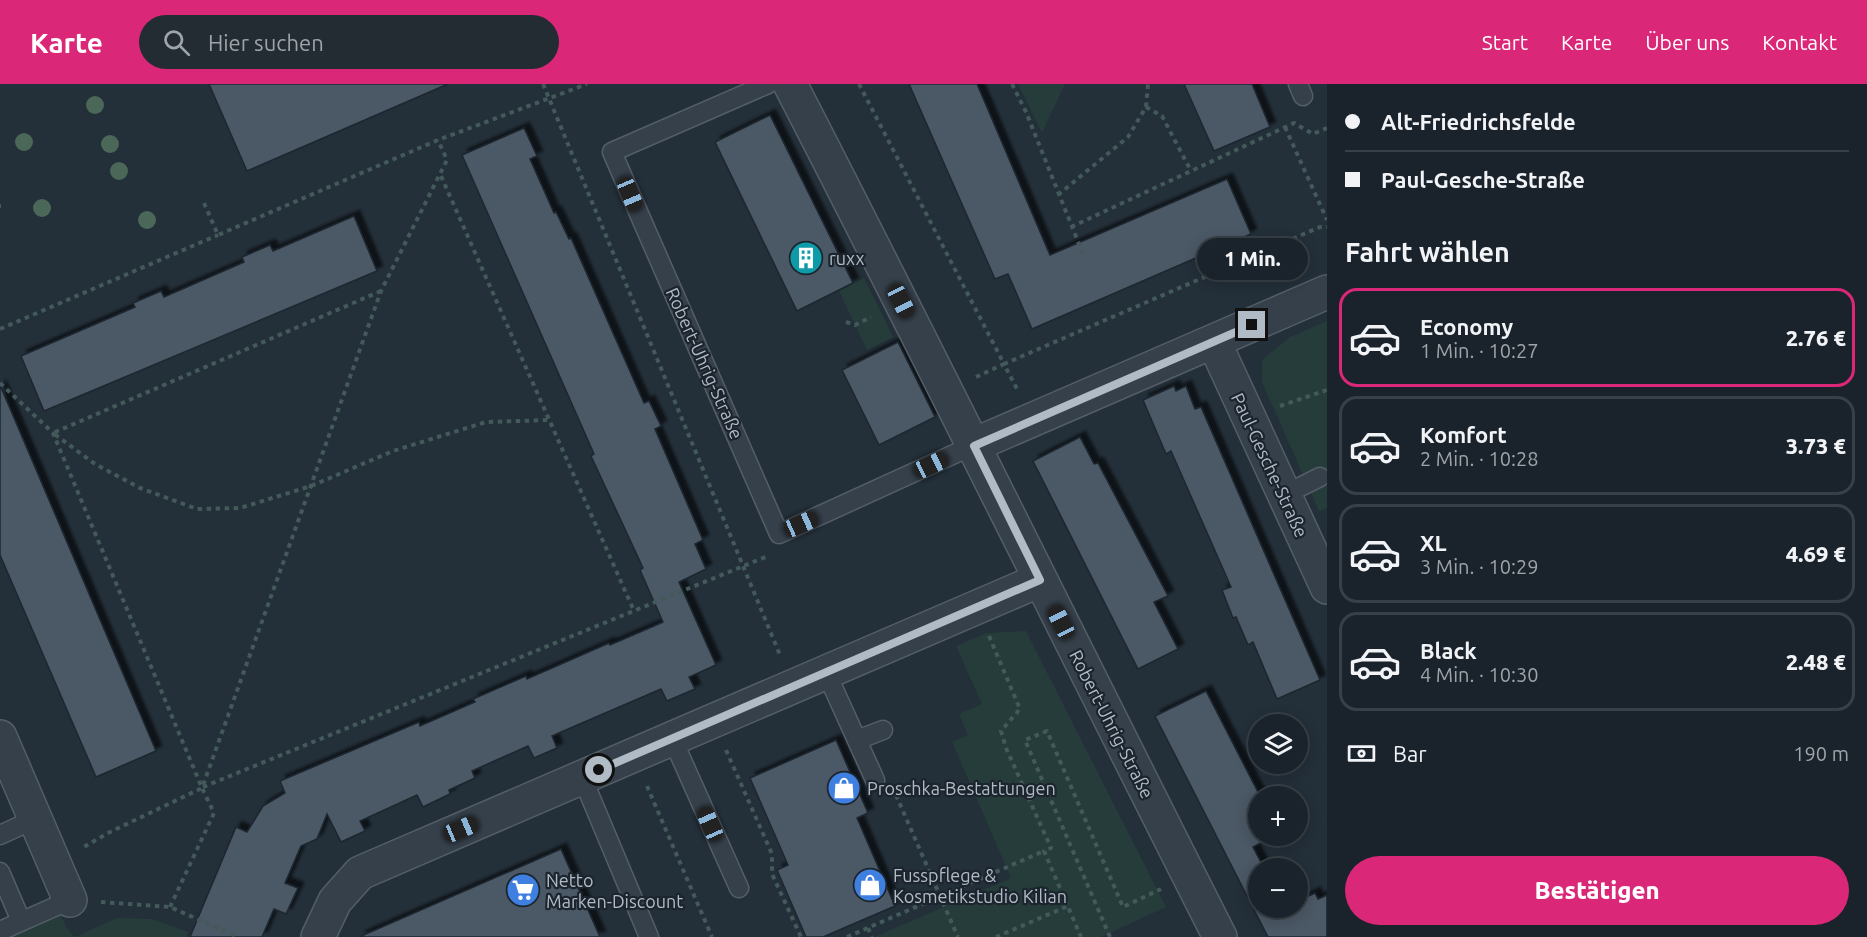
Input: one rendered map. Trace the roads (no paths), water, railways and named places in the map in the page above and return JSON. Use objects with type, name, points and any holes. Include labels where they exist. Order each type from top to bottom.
[{"type":"street","name":"Robert-Uhrig-Straße","points":[[790,84],[1220,937]]},
{"type":"street","points":[[974,446],[1327,292]]},
{"type":"street","name":"Paul-Gesche-Straße","points":[[1214,342],[1327,587]]},
{"type":"street","points":[[318,937],[335,901],[360,873],[1040,580]]},
{"type":"street","points":[[0,737],[70,900]]},
{"type":"lane","name":"Robert-Uhrig-Straße","points":[[768,84],[612,152],[780,534],[974,446]]},
{"type":"lane","points":[[1284,495],[1320,477]]},
{"type":"lane","points":[[826,672],[875,780]]},
{"type":"lane","points":[[857,740],[883,729]]},
{"type":"lane","points":[[672,738],[739,888]]},
{"type":"lane","points":[[582,777],[649,937]]},
{"type":"lane","points":[[0,835],[35,819]]},
{"type":"lane","points":[[0,872],[21,921]]},
{"type":"lane","points":[[0,930],[70,900]]},
{"type":"place","name":"ruxx","points":[[806,258]]},
{"type":"place","name":"Proschka-Bestattungen","points":[[844,788]]},
{"type":"place","name":"Fusspflege & Kosmetikstudio Kilian","points":[[870,885]]},
{"type":"place","name":"Netto Marken-Discount","points":[[523,890]]}]
